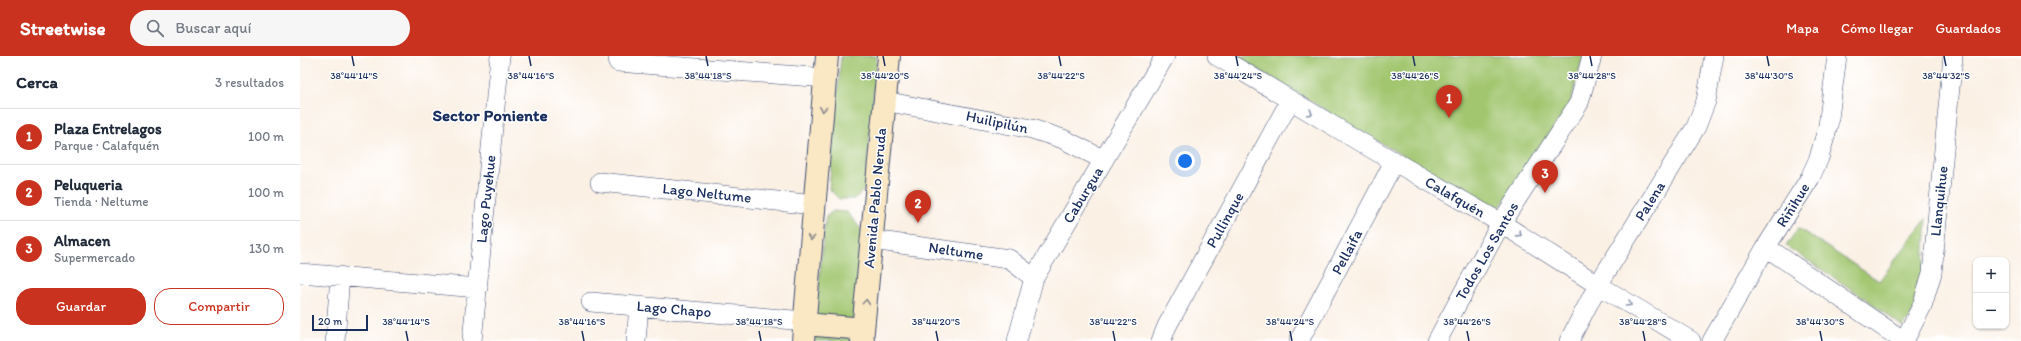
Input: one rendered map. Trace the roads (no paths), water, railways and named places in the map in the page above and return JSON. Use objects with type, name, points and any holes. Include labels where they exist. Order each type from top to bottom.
[{"type":"main road","points":[[827,56],[804,329],[853,328],[859,332],[862,340]]},
{"type":"main road","name":"Avenida Pablo Neruda","points":[[862,340],[889,56]]},
{"type":"street","name":"Lago Puyehue","points":[[472,341],[500,56]]},
{"type":"street","name":"Caburgua","points":[[1016,341],[1034,278],[1165,56]]},
{"type":"street","name":"Calafquén","points":[[1217,56],[1290,101],[1501,223],[1598,285],[1691,341]]},
{"type":"street","name":"Todos Los Santos","points":[[1437,341],[1501,223],[1579,104],[1592,56]]},
{"type":"street","name":"Palena","points":[[1569,341],[1598,285],[1696,127],[1706,101],[1714,56]]},
{"type":"street","name":"Riñihue","points":[[1712,341],[1766,247],[1799,197],[1819,158],[1828,126],[1837,56]]},
{"type":"street","name":"Llanquihue","points":[[1904,341],[1922,306],[1932,273],[1953,56]]},
{"type":"street","points":[[618,62],[826,78]]},
{"type":"street","name":"Huilipilún","points":[[884,101],[1032,129],[1063,139],[1104,160]]},
{"type":"street","name":"Pullinque","points":[[1160,341],[1290,101]]},
{"type":"street","name":"Pellaifa","points":[[1299,341],[1394,162]]},
{"type":"street","name":"Lago Neltume","points":[[600,182],[814,205]]},
{"type":"street","name":"Neltume","points":[[872,240],[1009,259],[1034,278]]},
{"type":"street","points":[[1766,247],[1904,341]]},
{"type":"street","points":[[300,273],[478,288]]},
{"type":"street","points":[[335,341],[340,276]]},
{"type":"street","name":"Lago Chapo","points":[[591,302],[639,306],[804,329]]},
{"type":"street","points":[[636,341],[639,306]]},
{"type":"place","name":"Plaza Entrelagos","points":[[1449,118]]},
{"type":"place","name":"Almacen","points":[[1545,193]]},
{"type":"place","name":"Peluqueria","points":[[918,223]]},
{"type":"district","name":"Sector Poniente","points":[[490,115]]}]
